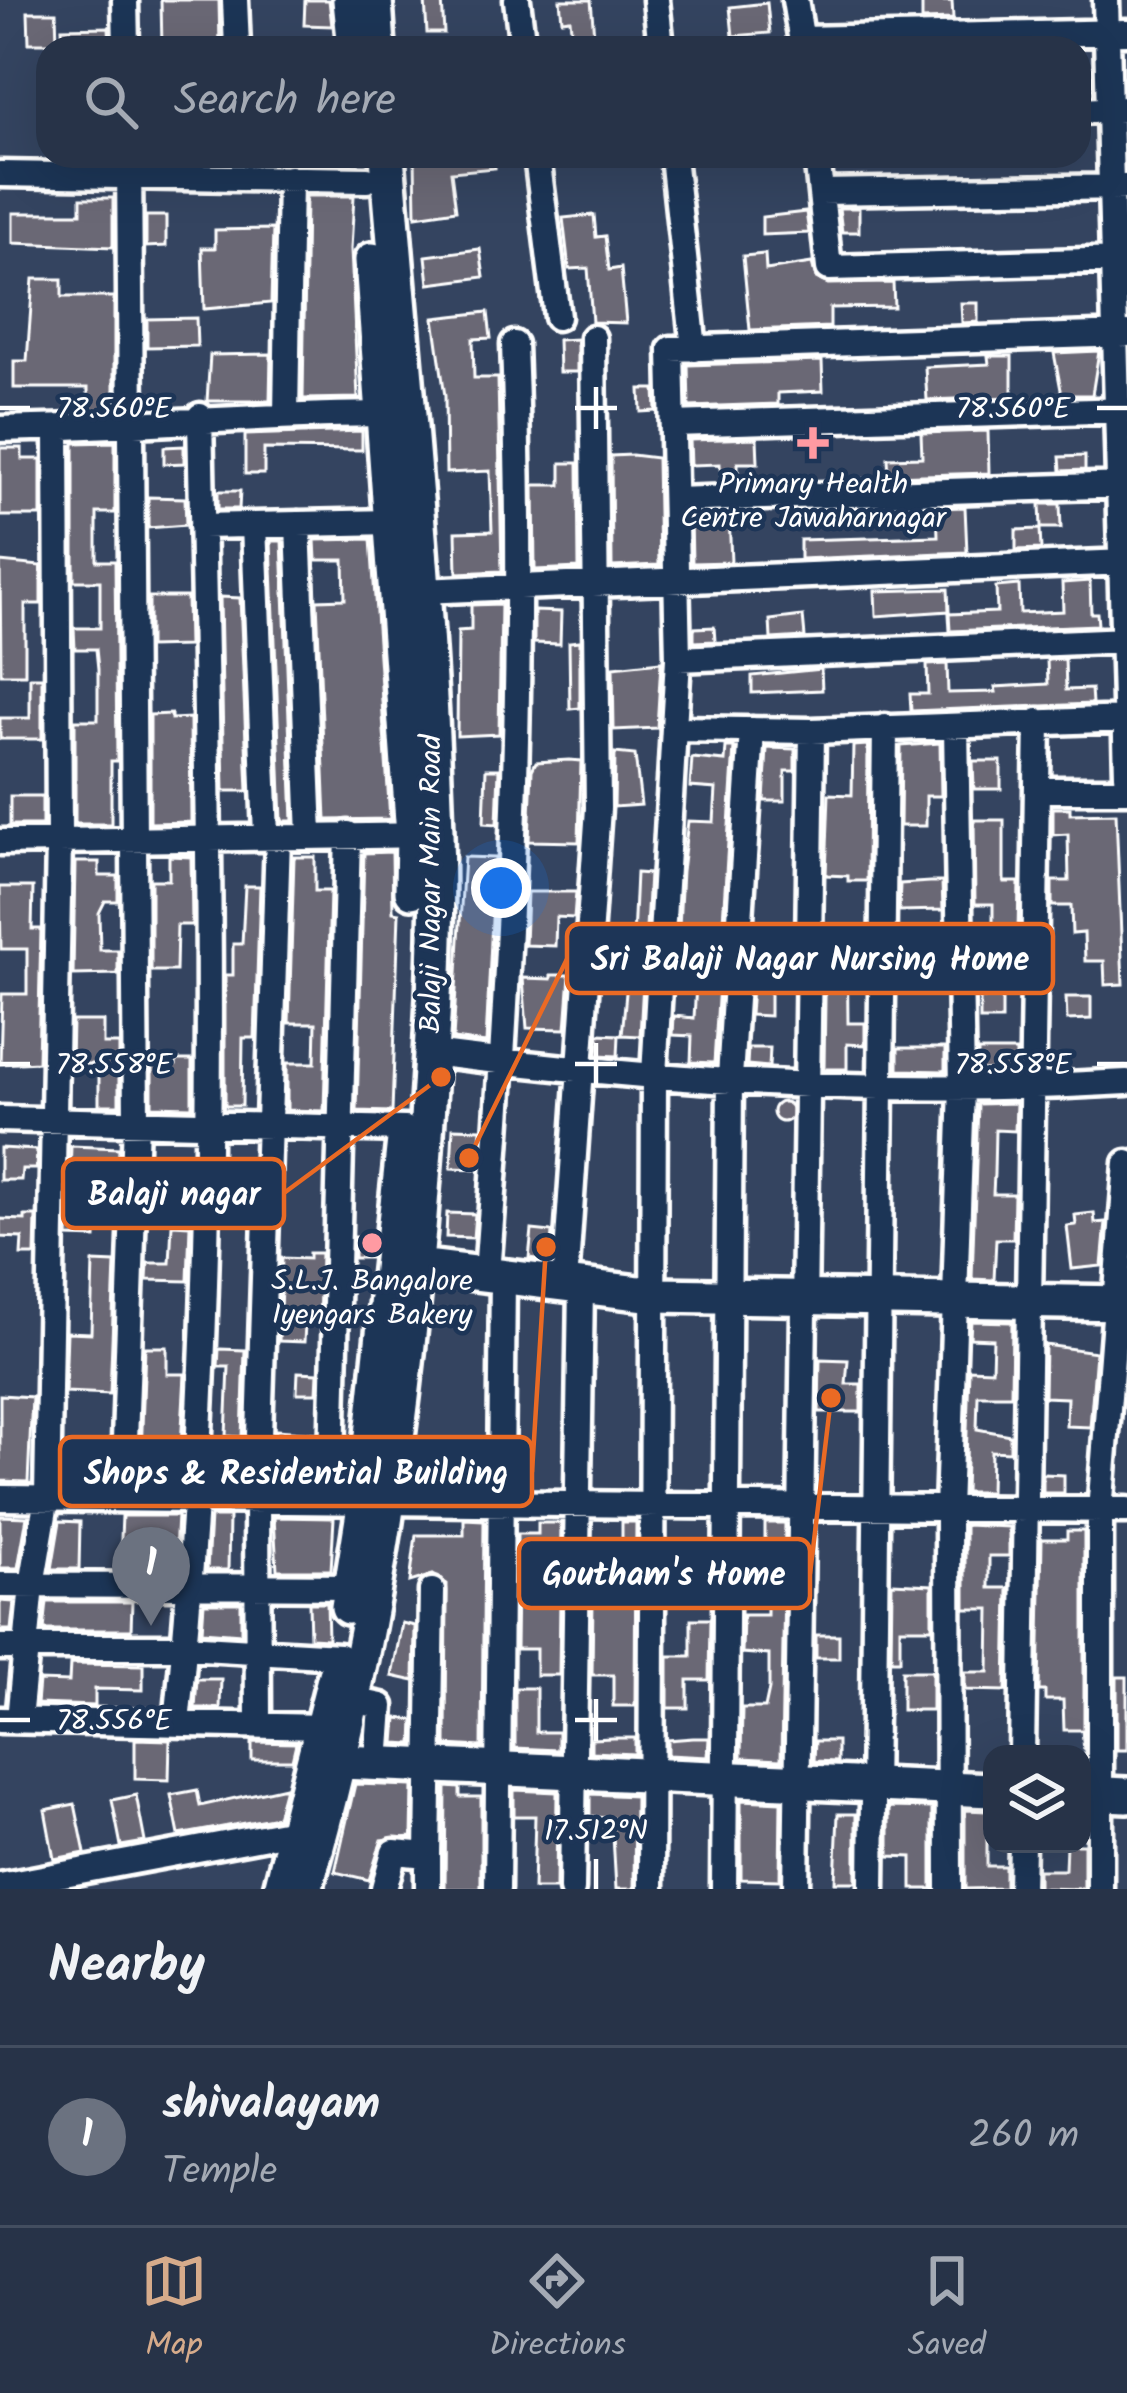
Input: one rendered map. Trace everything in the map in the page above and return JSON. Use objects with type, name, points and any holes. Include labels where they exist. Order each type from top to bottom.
[{"type":"street","points":[[125,0],[126,36]]},
{"type":"street","points":[[235,0],[236,36]]},
{"type":"street","points":[[350,0],[354,36]]},
{"type":"street","points":[[375,0],[377,36]]},
{"type":"street","points":[[517,0],[522,36]]},
{"type":"street","points":[[656,0],[660,36]]},
{"type":"street","points":[[795,0],[801,36]]},
{"type":"street","points":[[1106,0],[1117,32],[1127,775]]},
{"type":"street","points":[[1012,36],[1117,32]]},
{"type":"street","points":[[0,174],[86,168]]},
{"type":"street","points":[[124,1499],[136,1121],[129,168]]},
{"type":"street","points":[[249,168],[290,178],[349,168]]},
{"type":"street","points":[[281,1889],[324,1726],[351,1587],[378,1500],[425,835],[391,522],[373,168]]},
{"type":"street","name":"Balaji Nagar Main Road","points":[[305,1889],[342,1762],[352,1700],[378,1500],[417,1266],[431,1053],[421,591],[373,168]]},
{"type":"street","points":[[538,168],[557,317]]},
{"type":"street","points":[[674,168],[694,350]]},
{"type":"street","points":[[818,168],[829,268],[1120,260]]},
{"type":"street","points":[[286,415],[290,178]]},
{"type":"street","points":[[821,192],[1119,187]]},
{"type":"street","points":[[651,1889],[654,1075],[678,659],[671,349],[1121,334]]},
{"type":"street","points":[[572,1889],[573,1284],[580,1072],[598,808],[593,338]]},
{"type":"street","points":[[503,1276],[487,1273],[515,853],[521,585],[514,344]]},
{"type":"street","points":[[674,424],[1122,410]]},
{"type":"street","points":[[0,429],[134,425],[200,416],[383,414]]},
{"type":"street","points":[[177,1723],[196,1498],[210,1123],[212,839],[200,416]]},
{"type":"street","points":[[57,428],[59,840],[47,1497],[26,1646],[10,1720],[324,1726]]},
{"type":"street","points":[[675,500],[1123,485]]},
{"type":"street","points":[[202,526],[391,522]]},
{"type":"street","points":[[298,524],[310,836]]},
{"type":"street","points":[[254,525],[272,837],[270,1125],[257,1498],[258,1723]]},
{"type":"street","points":[[421,591],[1124,562]]},
{"type":"street","points":[[678,659],[1125,640]]},
{"type":"street","points":[[676,729],[812,730],[1126,719]]},
{"type":"street","points":[[1022,1745],[1038,722]]},
{"type":"street","points":[[949,1889],[948,1510],[962,1087],[956,726]]},
{"type":"street","points":[[872,1889],[885,727]]},
{"type":"street","points":[[724,1889],[730,1078],[752,730]]},
{"type":"street","points":[[796,1889],[812,730]]},
{"type":"street","points":[[1038,790],[1127,790]]},
{"type":"street","points":[[331,1501],[348,834]]},
{"type":"street","points":[[0,842],[425,835]]},
{"type":"street","points":[[431,1053],[580,1072],[806,1082],[1034,1088],[1127,1082]]},
{"type":"street","points":[[0,1119],[406,1129]]},
{"type":"street","points":[[1100,1889],[1100,1512],[1120,1302],[1127,1163]]},
{"type":"street","points":[[417,1266],[655,1294],[1120,1302]]},
{"type":"street","points":[[497,1889],[503,1276]]},
{"type":"street","points":[[0,1498],[876,1507],[1024,1514],[1127,1510]]},
{"type":"street","points":[[0,1585],[257,1582],[351,1587]]},
{"type":"street","points":[[428,1889],[432,1591]]},
{"type":"street","points":[[0,1647],[185,1647],[339,1656]]},
{"type":"street","points":[[352,1700],[380,1706],[377,1762]]},
{"type":"street","points":[[342,1762],[983,1789]]},
{"type":"street","points":[[0,1886],[299,1830]]},
{"type":"street","points":[[384,1889],[394,1852],[428,1855]]},
{"type":"street","points":[[1021,1889],[1022,1853]]},
{"type":"building","points":[[161,0],[219,0],[220,36],[162,36]]},
{"type":"building","points":[[305,0],[329,0],[332,26],[304,25]]},
{"type":"building","points":[[425,0],[442,0],[444,33],[427,33]]},
{"type":"building","points":[[560,0],[591,0],[594,36],[572,36],[570,19],[562,20]]},
{"type":"building","points":[[952,1],[953,19],[922,20],[922,2]]},
{"type":"building","points":[[767,3],[770,33],[733,36],[730,7]]},
{"type":"building","points":[[28,12],[56,12],[57,36],[36,36],[36,43],[29,43]]},
{"type":"building","points":[[109,27],[109,36],[62,36],[62,28]]},
{"type":"building","points":[[415,168],[495,168],[451,172],[456,210],[416,216]]},
{"type":"building","points":[[306,196],[354,196],[351,249],[358,398],[303,399]]},
{"type":"building","points":[[81,198],[113,198],[113,247],[13,243],[13,213],[81,213]]},
{"type":"building","points":[[839,208],[859,208],[859,232],[842,232]]},
{"type":"building","points":[[806,212],[809,233],[762,235],[762,217]]},
{"type":"building","points":[[594,215],[596,237],[605,236],[609,270],[621,268],[626,323],[592,322],[588,268],[569,269],[563,218]]},
{"type":"building","points":[[146,216],[166,216],[166,246],[146,247]]},
{"type":"building","points":[[273,229],[271,303],[204,309],[202,248],[215,248],[215,230]]},
{"type":"building","points":[[480,249],[484,277],[429,284],[426,256]]},
{"type":"building","points":[[765,254],[766,270],[812,263],[816,278],[828,284],[893,283],[894,307],[830,308],[830,327],[750,330],[743,256]]},
{"type":"building","points":[[33,279],[62,279],[62,297],[114,297],[114,409],[88,410],[88,388],[14,388],[14,361],[27,361]]},
{"type":"building","points":[[961,303],[978,303],[978,322],[962,323]]},
{"type":"building","points":[[488,312],[491,338],[473,339],[474,378],[498,378],[502,571],[457,573],[456,532],[492,531],[490,471],[446,473],[445,396],[434,318]]},
{"type":"building","points":[[196,318],[197,346],[147,347],[147,319]]},
{"type":"building","points":[[577,339],[577,372],[559,372],[558,340]]},
{"type":"building","points":[[1099,351],[1092,395],[1062,395],[1054,353]]},
{"type":"building","points":[[271,354],[270,401],[207,401],[210,355]]},
{"type":"building","points":[[988,356],[1012,356],[1012,397],[927,400],[925,367],[989,364]]},
{"type":"building","points":[[822,361],[823,391],[778,393],[778,404],[689,407],[688,365]]},
{"type":"building","points":[[640,389],[655,389],[656,411],[641,412]]},
{"type":"building","points":[[362,431],[362,450],[264,449],[264,474],[245,474],[245,435]]},
{"type":"building","points":[[988,431],[989,473],[889,476],[888,458],[922,457],[921,433]]},
{"type":"building","points":[[757,438],[758,463],[738,463],[738,481],[721,482],[720,464],[691,465],[690,440]]},
{"type":"building","points":[[115,442],[115,513],[97,513],[97,561],[115,561],[117,761],[111,761],[111,824],[75,824],[75,720],[98,720],[98,669],[96,649],[75,649],[74,628],[100,628],[100,581],[74,581],[74,443]]},
{"type":"building","points":[[184,446],[184,463],[164,464],[164,447]]},
{"type":"building","points":[[0,448],[22,448],[22,459],[41,459],[41,516],[0,516]]},
{"type":"building","points":[[611,456],[657,458],[659,565],[612,567]]},
{"type":"building","points":[[1085,456],[1085,470],[1061,471],[1060,457]]},
{"type":"building","points":[[561,463],[578,463],[579,568],[535,570],[534,485],[561,485]]},
{"type":"building","points":[[218,491],[240,491],[239,509],[218,509]]},
{"type":"building","points":[[148,497],[185,498],[186,525],[148,528]]},
{"type":"building","points":[[1040,504],[1060,504],[1061,528],[1041,528]]},
{"type":"building","points":[[965,507],[967,552],[800,559],[800,540],[938,536],[937,508]]},
{"type":"building","points":[[729,515],[731,562],[692,563],[691,516]]},
{"type":"building","points":[[1040,529],[1041,549],[1016,550],[1016,530]]},
{"type":"building","points":[[371,539],[390,819],[326,820],[317,600],[345,599],[344,560],[316,560],[315,540]]},
{"type":"building","points":[[271,541],[282,541],[293,821],[282,821]]},
{"type":"building","points":[[0,562],[41,566],[41,604],[25,604],[25,674],[1,674]]},
{"type":"building","points":[[1090,581],[1091,613],[1097,613],[1098,625],[950,631],[949,614],[997,612],[996,587],[1019,585],[1020,613],[1063,611],[1062,583]]},
{"type":"building","points":[[948,589],[949,611],[876,616],[875,591]]},
{"type":"building","points":[[149,597],[187,597],[188,646],[149,647]]},
{"type":"building","points":[[220,597],[240,598],[248,791],[224,791]]},
{"type":"building","points":[[501,604],[499,734],[457,736],[458,631],[471,630],[471,605]]},
{"type":"building","points":[[534,611],[561,612],[560,644],[534,643]]},
{"type":"building","points":[[803,616],[805,637],[771,639],[770,620]]},
{"type":"building","points":[[714,627],[715,641],[694,642],[694,628]]},
{"type":"building","points":[[580,641],[580,708],[570,709],[569,642]]},
{"type":"building","points":[[1065,659],[1066,690],[1091,689],[1092,704],[911,711],[910,694],[928,694],[927,665],[947,664],[948,693],[996,692],[995,687],[1048,684],[1047,660]]},
{"type":"building","points":[[661,662],[657,728],[614,730],[613,667]]},
{"type":"building","points":[[821,669],[822,690],[752,693],[752,676]]},
{"type":"building","points":[[30,677],[42,677],[42,739],[0,739],[0,718],[30,718]]},
{"type":"building","points":[[171,714],[171,719],[190,718],[191,822],[150,823],[150,715]]},
{"type":"building","points":[[940,743],[941,796],[926,796],[926,826],[900,826],[901,746]]},
{"type":"building","points":[[868,745],[867,881],[848,881],[848,876],[826,875],[829,794],[852,795],[853,746]]},
{"type":"building","points":[[726,747],[734,747],[714,1063],[691,1062],[692,1036],[673,1035],[674,1016],[694,1018],[696,984],[676,983],[682,871],[688,821],[714,822],[716,789],[690,787],[692,758],[725,761]]},
{"type":"building","points":[[767,748],[795,749],[795,771],[785,771],[785,801],[764,801]]},
{"type":"building","points":[[615,753],[635,755],[641,805],[614,807]]},
{"type":"building","points":[[581,761],[579,842],[529,841],[532,770],[536,762]]},
{"type":"building","points":[[973,761],[1001,761],[1001,789],[974,789]]},
{"type":"building","points":[[486,769],[499,769],[497,824],[484,823]]},
{"type":"building","points":[[10,796],[42,796],[42,825],[10,825]]},
{"type":"building","points":[[1053,808],[1070,808],[1070,814],[1116,813],[1123,984],[1105,985],[1104,961],[1085,961],[1084,933],[1072,934],[1071,906],[1052,906],[1052,881],[1069,881],[1068,834],[1053,835]]},
{"type":"building","points":[[974,820],[1004,820],[1004,882],[1019,882],[1017,982],[1001,982],[1001,935],[993,935],[993,904],[975,904]]},
{"type":"building","points":[[392,852],[393,912],[399,913],[392,1112],[357,1111],[364,853]]},
{"type":"building","points":[[169,856],[191,857],[192,925],[177,925],[176,971],[151,971],[151,880],[169,880]]},
{"type":"building","points":[[294,857],[315,857],[315,891],[330,891],[324,1111],[287,1110],[287,1063],[315,1063],[316,1023],[289,1023]]},
{"type":"building","points":[[464,857],[495,858],[486,1043],[453,1039]]},
{"type":"building","points":[[75,862],[99,862],[99,876],[118,876],[118,901],[105,901],[99,913],[100,950],[118,950],[118,974],[73,975]]},
{"type":"building","points":[[636,873],[649,874],[640,1036],[622,1035],[627,982],[605,980],[606,958],[632,960]]},
{"type":"building","points":[[942,882],[943,910],[899,911],[900,884]]},
{"type":"building","points":[[245,886],[260,886],[255,1038],[243,1038],[242,1106],[225,1106],[225,975],[233,975],[233,944],[242,944]]},
{"type":"building","points":[[0,887],[33,887],[32,929],[41,929],[38,1062],[0,1064],[2,994],[27,994],[27,949],[1,949]]},
{"type":"building","points":[[527,892],[576,892],[574,918],[556,917],[555,946],[525,945]]},
{"type":"building","points":[[826,931],[847,931],[848,1023],[865,1023],[865,1045],[847,1044],[847,1069],[824,1069]]},
{"type":"building","points":[[771,942],[793,942],[792,991],[770,990],[770,1016],[750,1015],[753,970],[771,971]]},
{"type":"building","points":[[551,975],[570,975],[566,1029],[527,1028],[523,978],[551,979]]},
{"type":"building","points":[[1066,997],[1091,997],[1091,1019],[1067,1020]]},
{"type":"building","points":[[980,998],[1002,998],[1002,1020],[980,1020]]},
{"type":"building","points":[[72,1021],[103,1021],[103,1044],[119,1044],[119,1105],[99,1105],[99,1064],[71,1064]]},
{"type":"building","points":[[599,1034],[619,1035],[618,1056],[597,1055]]},
{"type":"building","points":[[748,1048],[770,1048],[769,1067],[747,1065]]},
{"type":"building","points":[[898,1048],[945,1048],[945,1071],[898,1070]]},
{"type":"building","points":[[978,1051],[1016,1051],[1016,1070],[978,1071]]},
{"type":"building","points":[[176,1060],[192,1060],[192,1107],[152,1106],[152,1064],[176,1065]]},
{"type":"building","points":[[783,1102],[793,1112],[783,1122],[773,1112]]},
{"type":"building","points":[[1016,1103],[1015,1131],[995,1130],[993,1194],[1014,1194],[1013,1239],[996,1239],[994,1280],[972,1279],[978,1104]]},
{"type":"building","points":[[453,1128],[481,1129],[478,1169],[451,1168]]},
{"type":"building","points":[[71,1146],[119,1148],[116,1213],[97,1212],[96,1238],[68,1237]]},
{"type":"building","points":[[0,1148],[37,1150],[36,1169],[22,1169],[21,1180],[0,1180]]},
{"type":"building","points":[[447,1213],[475,1214],[473,1238],[446,1237]]},
{"type":"building","points":[[1094,1213],[1095,1223],[1106,1222],[1102,1266],[1072,1269],[1067,1226],[1076,1225],[1075,1215]]},
{"type":"building","points":[[25,1216],[36,1216],[35,1255],[21,1255],[22,1238],[0,1237],[0,1219],[25,1220]]},
{"type":"building","points":[[172,1224],[190,1225],[188,1281],[147,1280],[148,1263],[170,1263]]},
{"type":"building","points":[[532,1230],[552,1232],[550,1261],[529,1258]]},
{"type":"building","points":[[354,1237],[372,1238],[370,1258],[354,1258]]},
{"type":"building","points":[[309,1253],[321,1253],[319,1325],[305,1324],[304,1342],[279,1341],[282,1258],[309,1259]]},
{"type":"building","points":[[93,1262],[115,1263],[110,1394],[65,1392],[67,1332],[91,1333]]},
{"type":"building","points":[[971,1321],[1012,1322],[1011,1395],[978,1395],[977,1429],[1010,1435],[1010,1452],[991,1451],[990,1492],[965,1492],[969,1369],[992,1370],[993,1339],[970,1338]]},
{"type":"building","points":[[1045,1345],[1096,1352],[1090,1427],[1066,1426],[1067,1398],[1044,1397]]},
{"type":"building","points":[[145,1347],[167,1347],[167,1374],[185,1374],[179,1483],[140,1483]]},
{"type":"building","points":[[219,1349],[245,1350],[242,1437],[226,1436],[229,1367],[218,1367]]},
{"type":"building","points":[[820,1359],[848,1360],[846,1384],[861,1384],[861,1412],[819,1412]]},
{"type":"building","points":[[298,1372],[318,1373],[317,1393],[297,1393]]},
{"type":"building","points":[[0,1395],[32,1397],[28,1482],[0,1481]]},
{"type":"building","points":[[276,1430],[316,1433],[315,1485],[274,1484]]},
{"type":"building","points":[[1043,1474],[1064,1475],[1064,1493],[1043,1493]]},
{"type":"building","points":[[0,1516],[27,1517],[18,1568],[0,1568]]},
{"type":"building","points":[[122,1516],[177,1516],[174,1569],[120,1561]]},
{"type":"building","points":[[210,1517],[229,1517],[228,1570],[207,1570]]},
{"type":"building","points":[[274,1517],[334,1518],[331,1570],[277,1570]]},
{"type":"building","points":[[464,1519],[484,1520],[482,1747],[446,1745],[447,1584],[433,1575],[410,1582],[416,1535],[464,1535]]},
{"type":"building","points":[[60,1521],[80,1522],[79,1569],[52,1569]]},
{"type":"building","points":[[622,1522],[636,1522],[635,1706],[613,1706],[613,1675],[592,1675],[593,1598],[614,1598],[614,1578],[622,1578]]},
{"type":"building","points":[[538,1523],[561,1523],[559,1675],[536,1675],[536,1649],[516,1649],[517,1581],[537,1581],[537,1549],[517,1549],[517,1534],[538,1534]]},
{"type":"building","points":[[765,1523],[785,1523],[781,1760],[741,1758],[742,1708],[765,1708],[769,1689],[769,1655],[742,1653],[743,1615],[767,1615],[767,1582],[743,1582],[743,1562],[765,1562]]},
{"type":"building","points":[[965,1525],[1009,1527],[1009,1556],[989,1556],[989,1588],[1008,1588],[1006,1691],[965,1690],[965,1672],[989,1672],[990,1609],[965,1609]]},
{"type":"building","points":[[1067,1531],[1084,1531],[1084,1745],[1082,1730],[1064,1730],[1063,1700],[1045,1700],[1045,1691],[1039,1691],[1042,1539],[1067,1539]]},
{"type":"building","points":[[892,1583],[932,1585],[932,1628],[900,1628],[900,1660],[891,1660]]},
{"type":"building","points":[[0,1601],[14,1602],[11,1630],[0,1630]]},
{"type":"building","points":[[47,1602],[132,1602],[131,1630],[44,1630]]},
{"type":"building","points":[[204,1603],[241,1603],[241,1634],[202,1631]]},
{"type":"building","points":[[309,1603],[327,1603],[328,1639],[310,1638]]},
{"type":"building","points":[[691,1619],[710,1619],[709,1680],[688,1680],[688,1708],[668,1708],[668,1656],[691,1656]]},
{"type":"building","points":[[402,1623],[415,1626],[414,1681],[392,1676]]},
{"type":"building","points":[[816,1635],[839,1635],[839,1658],[816,1658]]},
{"type":"building","points":[[70,1664],[143,1665],[143,1690],[95,1689],[95,1706],[37,1704],[39,1681],[69,1682]]},
{"type":"building","points":[[902,1671],[932,1671],[932,1710],[902,1710]]},
{"type":"building","points":[[1117,1677],[1127,1677],[1127,1750],[1117,1750]]},
{"type":"building","points":[[197,1679],[221,1679],[220,1708],[195,1708]]},
{"type":"building","points":[[515,1688],[536,1688],[536,1732],[558,1732],[558,1750],[515,1748]]},
{"type":"building","points":[[397,1718],[414,1720],[413,1744],[395,1743]]},
{"type":"building","points":[[635,1738],[635,1754],[591,1752],[591,1739]]},
{"type":"building","points":[[709,1738],[708,1757],[668,1755],[668,1740]]},
{"type":"building","points":[[135,1739],[170,1740],[169,1780],[135,1779]]},
{"type":"building","points":[[815,1741],[837,1741],[837,1762],[814,1761]]},
{"type":"building","points":[[252,1742],[296,1743],[292,1760],[252,1760]]},
{"type":"building","points":[[355,1784],[413,1786],[412,1837],[382,1840],[369,1880],[335,1872]]},
{"type":"building","points":[[285,1787],[277,1817],[179,1835],[171,1795],[197,1790],[200,1806]]},
{"type":"building","points":[[446,1787],[460,1788],[460,1797],[481,1797],[481,1889],[445,1889]]},
{"type":"building","points":[[514,1790],[557,1792],[556,1889],[533,1889],[535,1816],[514,1816]]},
{"type":"building","points":[[590,1794],[635,1796],[634,1889],[616,1889],[612,1818],[590,1817]]},
{"type":"building","points":[[136,1795],[145,1842],[121,1846],[112,1800]]},
{"type":"building","points":[[741,1800],[781,1802],[780,1880],[741,1879]]},
{"type":"building","points":[[75,1804],[85,1853],[54,1859],[45,1810]]},
{"type":"building","points":[[889,1807],[932,1808],[932,1889],[912,1889],[912,1857],[889,1856]]},
{"type":"building","points":[[965,1810],[983,1811],[983,1853],[987,1853],[987,1866],[1005,1866],[1005,1888],[965,1889]]},
{"type":"building","points":[[838,1814],[856,1814],[856,1882],[835,1882]]},
{"type":"building","points":[[1066,1853],[1084,1853],[1084,1889],[1038,1888],[1038,1870],[1065,1870]]},
{"type":"place","name":"Primary Health Centre Jawaharnagar","points":[[813,443]]},
{"type":"place","name":"Balaji nagar","points":[[441,1077]]},
{"type":"place","name":"Sri Balaji Nagar Nursing Home","points":[[469,1158]]},
{"type":"place","name":"S.L.J. Bangalore Iyengars Bakery","points":[[372,1243]]},
{"type":"place","name":"Shops & Residential Building","points":[[546,1247]]},
{"type":"place","name":"Goutham's Home","points":[[831,1398]]},
{"type":"place","name":"shivalayam","points":[[151,1626]]}]
